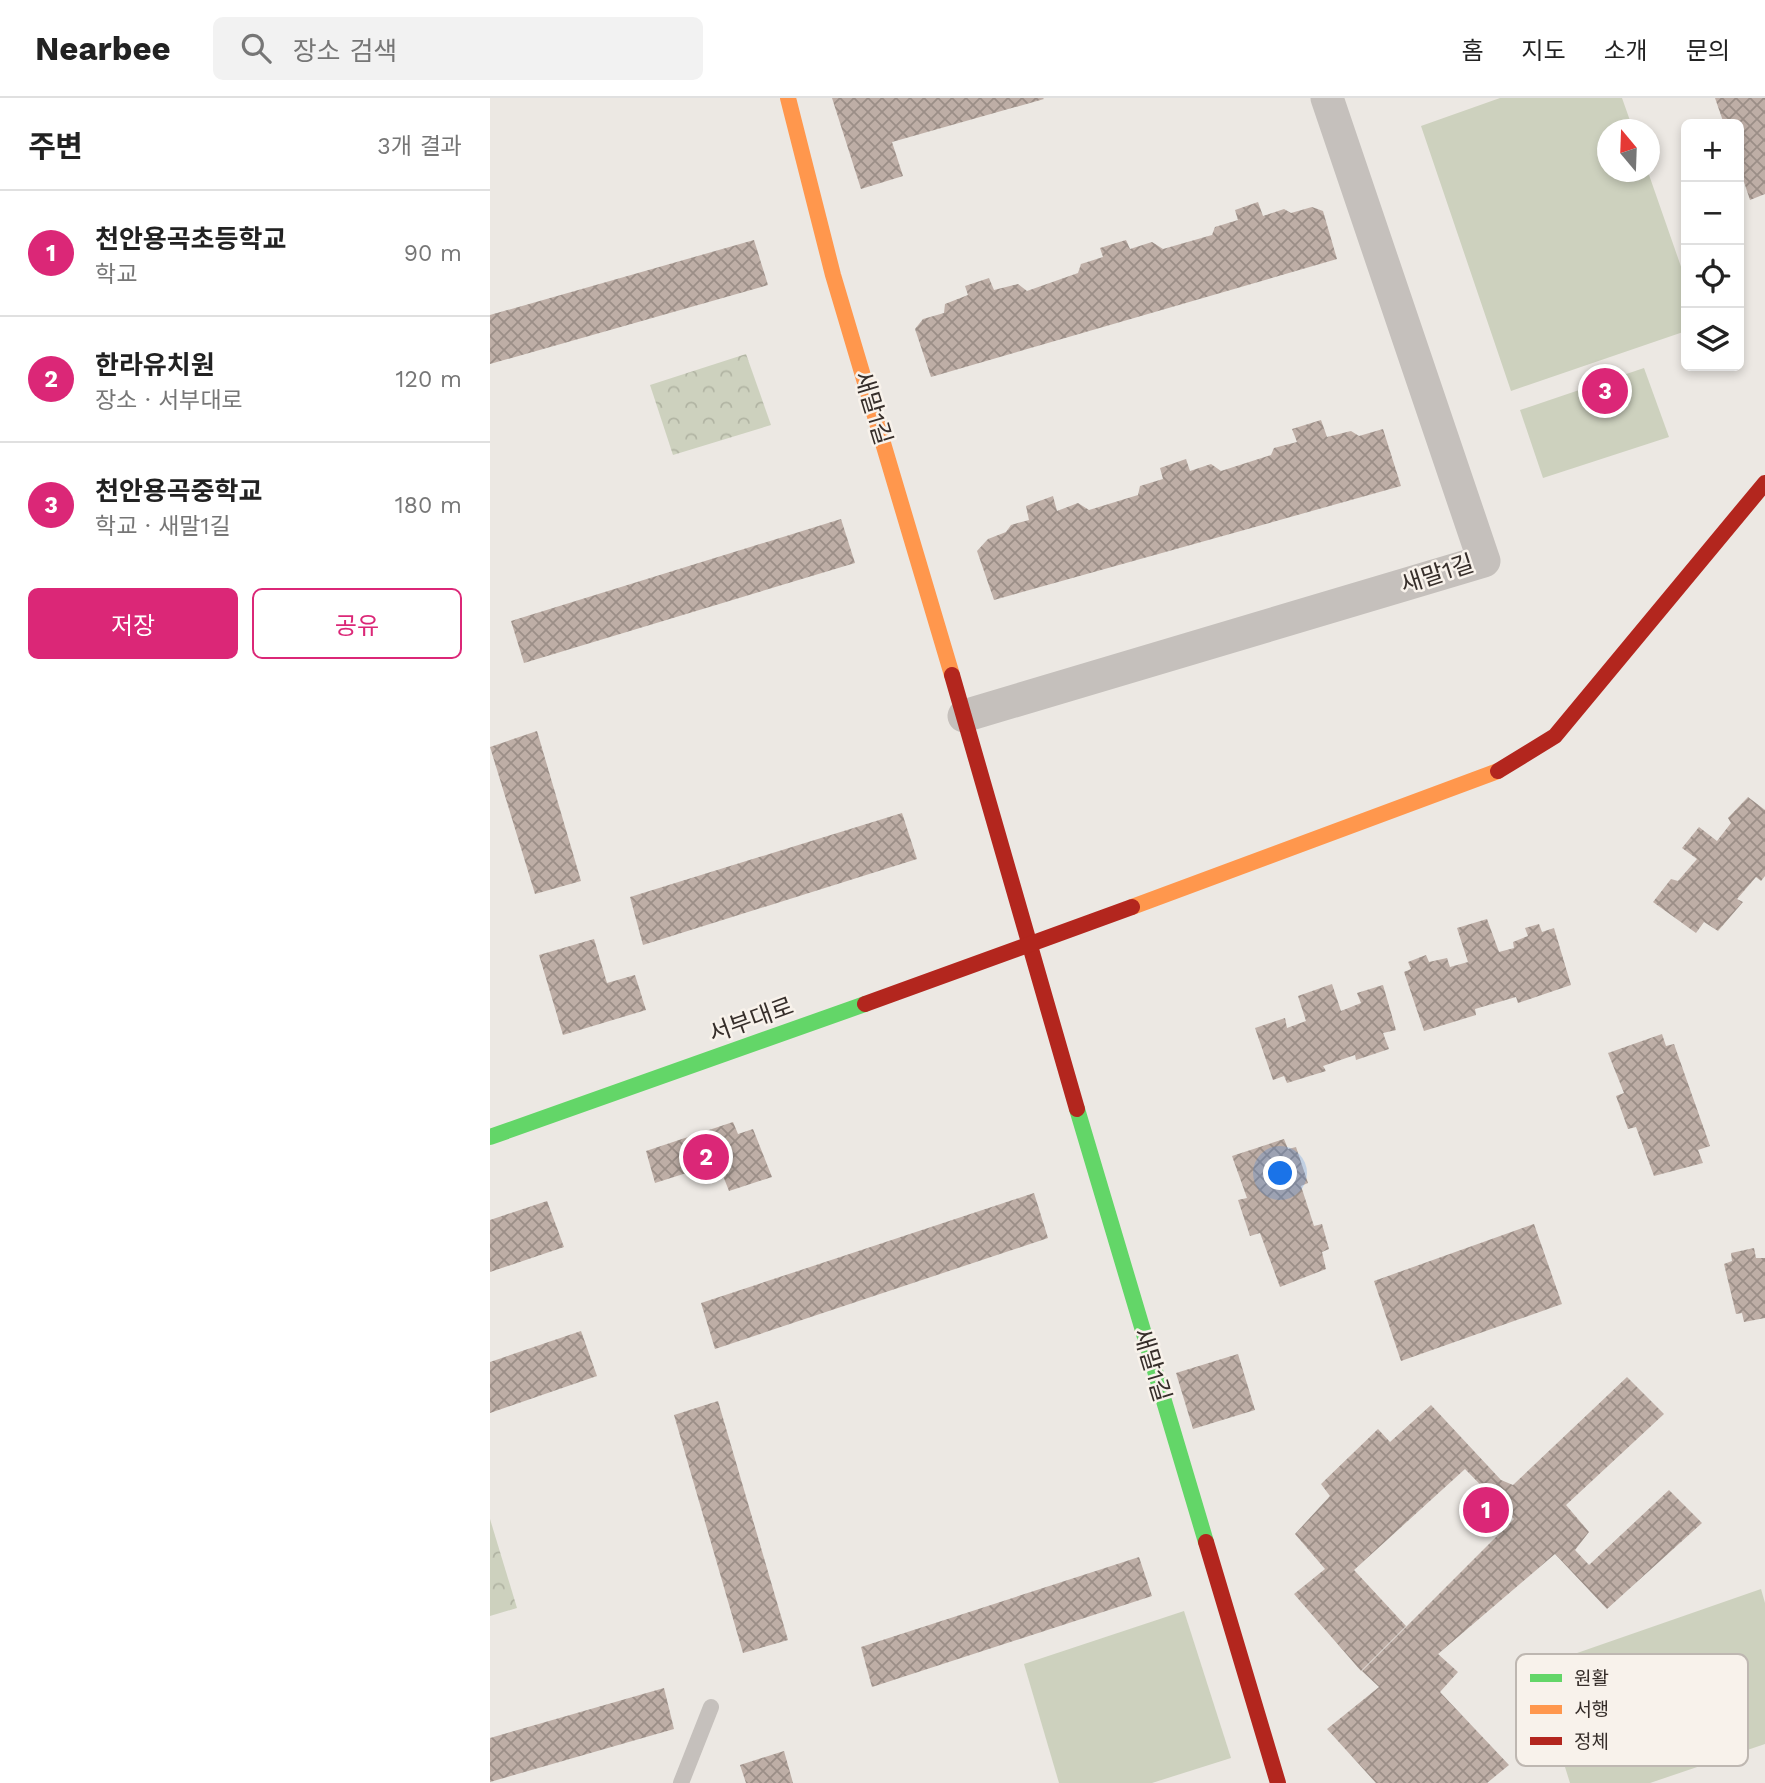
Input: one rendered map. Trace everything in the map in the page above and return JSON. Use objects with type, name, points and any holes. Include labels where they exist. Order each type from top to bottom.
[{"type":"street","name":"새말1길","points":[[788,98],[836,285],[964,716],[1028,946],[1278,1783]]},
{"type":"street","name":"새말1길","points":[[964,716],[1484,561],[1327,98]]},
{"type":"street","points":[[1028,946],[1497,772],[1555,736],[1765,483]]},
{"type":"street","name":"서부대로","points":[[490,1137],[1028,946]]},
{"type":"lane","points":[[681,1783],[711,1707]]},
{"type":"green space","points":[[1500,98],[1622,98],[1629,119],[1597,119],[1597,182],[1651,182],[1681,267],[1681,333],[1511,391],[1421,126]]},
{"type":"green space","points":[[746,354],[771,425],[673,455],[650,385]]},
{"type":"green space","points":[[1644,368],[1669,437],[1543,478],[1520,410]]},
{"type":"green space","points":[[490,1519],[517,1608],[490,1616]]},
{"type":"green space","points":[[1761,1589],[1765,1603],[1765,1744],[1748,1750],[1748,1654],[1574,1654]]},
{"type":"green space","points":[[1184,1611],[1231,1758],[1152,1783],[1059,1783],[1024,1664]]},
{"type":"green space","points":[[1565,1766],[1700,1766],[1650,1783],[1570,1783]]},
{"type":"building","points":[[832,98],[1044,99],[892,142],[903,176],[861,189]]},
{"type":"building","points":[[1715,98],[1765,98],[1765,194],[1750,200],[1744,182],[1744,119],[1722,119]]},
{"type":"building","points":[[1258,202],[1263,216],[1284,209],[1291,213],[1312,207],[1323,211],[1337,259],[931,377],[915,329],[923,319],[944,313],[945,304],[968,295],[965,286],[989,278],[994,290],[1018,284],[1027,291],[1078,273],[1081,264],[1103,257],[1100,248],[1126,240],[1130,249],[1152,242],[1163,249],[1212,235],[1215,227],[1238,220],[1235,210]]},
{"type":"building","points":[[754,240],[768,285],[490,364],[490,315]]},
{"type":"building","points":[[1321,420],[1327,437],[1351,431],[1359,436],[1383,429],[1401,486],[994,600],[977,551],[988,539],[1006,532],[1011,525],[1029,520],[1026,506],[1053,496],[1057,511],[1078,503],[1089,510],[1138,495],[1140,486],[1163,479],[1160,468],[1186,459],[1190,471],[1211,464],[1221,471],[1271,455],[1274,448],[1297,442],[1292,429]]},
{"type":"building","points":[[841,519],[855,563],[524,663],[511,621]]},
{"type":"building","points":[[537,731],[581,881],[535,894],[490,747]]},
{"type":"building","points":[[1748,797],[1765,810],[1765,876],[1761,881],[1756,877],[1737,899],[1743,902],[1718,931],[1704,922],[1696,933],[1653,902],[1671,879],[1678,881],[1697,859],[1682,848],[1699,827],[1717,841],[1731,823],[1728,818]]},
{"type":"building","points":[[902,813],[917,859],[643,945],[630,897]]},
{"type":"building","points":[[1487,919],[1499,952],[1514,948],[1513,942],[1528,936],[1525,928],[1539,924],[1542,932],[1554,928],[1571,985],[1518,1003],[1516,997],[1475,1009],[1476,1015],[1424,1031],[1404,972],[1411,969],[1408,962],[1426,955],[1429,962],[1447,958],[1450,967],[1468,962],[1457,928]]},
{"type":"building","points":[[594,939],[607,983],[635,975],[646,1010],[563,1035],[539,955]]},
{"type":"building","points":[[1332,984],[1341,1011],[1361,1003],[1357,993],[1383,985],[1396,1030],[1383,1033],[1389,1049],[1356,1060],[1355,1055],[1323,1066],[1326,1071],[1287,1083],[1284,1076],[1273,1080],[1255,1028],[1285,1018],[1287,1028],[1306,1021],[1298,996]]},
{"type":"building","points":[[1662,1034],[1666,1046],[1674,1044],[1710,1146],[1698,1150],[1703,1163],[1654,1176],[1636,1127],[1628,1129],[1616,1096],[1624,1093],[1608,1053]]},
{"type":"building","points":[[733,1122],[738,1134],[753,1129],[772,1177],[729,1191],[718,1163],[655,1183],[646,1151]]},
{"type":"building","points":[[1284,1139],[1288,1149],[1296,1147],[1308,1183],[1301,1186],[1314,1226],[1322,1224],[1329,1249],[1322,1252],[1326,1269],[1280,1287],[1260,1233],[1250,1236],[1238,1200],[1247,1198],[1232,1156]]},
{"type":"building","points":[[1034,1193],[1048,1238],[715,1349],[701,1303]]},
{"type":"building","points":[[547,1201],[564,1247],[490,1272],[490,1220]]},
{"type":"building","points":[[1534,1224],[1562,1304],[1401,1361],[1374,1281]]},
{"type":"building","points":[[1754,1248],[1756,1258],[1765,1258],[1765,1318],[1744,1322],[1742,1313],[1736,1314],[1724,1264],[1732,1261],[1731,1253]]},
{"type":"building","points":[[581,1331],[597,1376],[490,1413],[490,1362]]},
{"type":"building","points":[[1238,1354],[1255,1410],[1193,1429],[1176,1373]]},
{"type":"building","points":[[1627,1377],[1664,1414],[1566,1505],[1589,1532],[1575,1550],[1589,1565],[1669,1490],[1702,1523],[1607,1609],[1555,1554],[1438,1654],[1458,1672],[1440,1692],[1509,1765],[1487,1783],[1376,1783],[1327,1729],[1379,1687],[1362,1671],[1514,1519],[1465,1469],[1354,1570],[1406,1626],[1361,1671],[1294,1594],[1325,1569],[1295,1534],[1330,1496],[1321,1484],[1378,1429],[1390,1442],[1431,1405],[1501,1480],[1513,1485]]},
{"type":"building","points":[[718,1401],[788,1640],[743,1653],[674,1415]]},
{"type":"building","points":[[1139,1557],[1152,1596],[872,1687],[861,1647]]},
{"type":"building","points":[[664,1688],[674,1729],[490,1782],[490,1738]]},
{"type":"building","points":[[784,1751],[793,1783],[746,1783],[740,1765]]},
{"type":"traffic: fast","points":[[490,1137],[865,1004]]},
{"type":"traffic: fast","points":[[1077,1109],[1206,1542]]},
{"type":"traffic: slow","points":[[788,98],[833,275],[952,675]]},
{"type":"traffic: slow","points":[[1132,907],[1498,771]]},
{"type":"traffic: jam","points":[[1498,771],[1555,736],[1765,483]]},
{"type":"traffic: jam","points":[[952,675],[1077,1109]]},
{"type":"traffic: jam","points":[[865,1004],[1132,907]]},
{"type":"traffic: jam","points":[[1206,1542],[1278,1783]]},
{"type":"place","name":"천안용곡중학교","points":[[1605,391]]},
{"type":"place","name":"한라유치원","points":[[706,1157]]},
{"type":"place","name":"천안용곡초등학교","points":[[1486,1510]]}]
